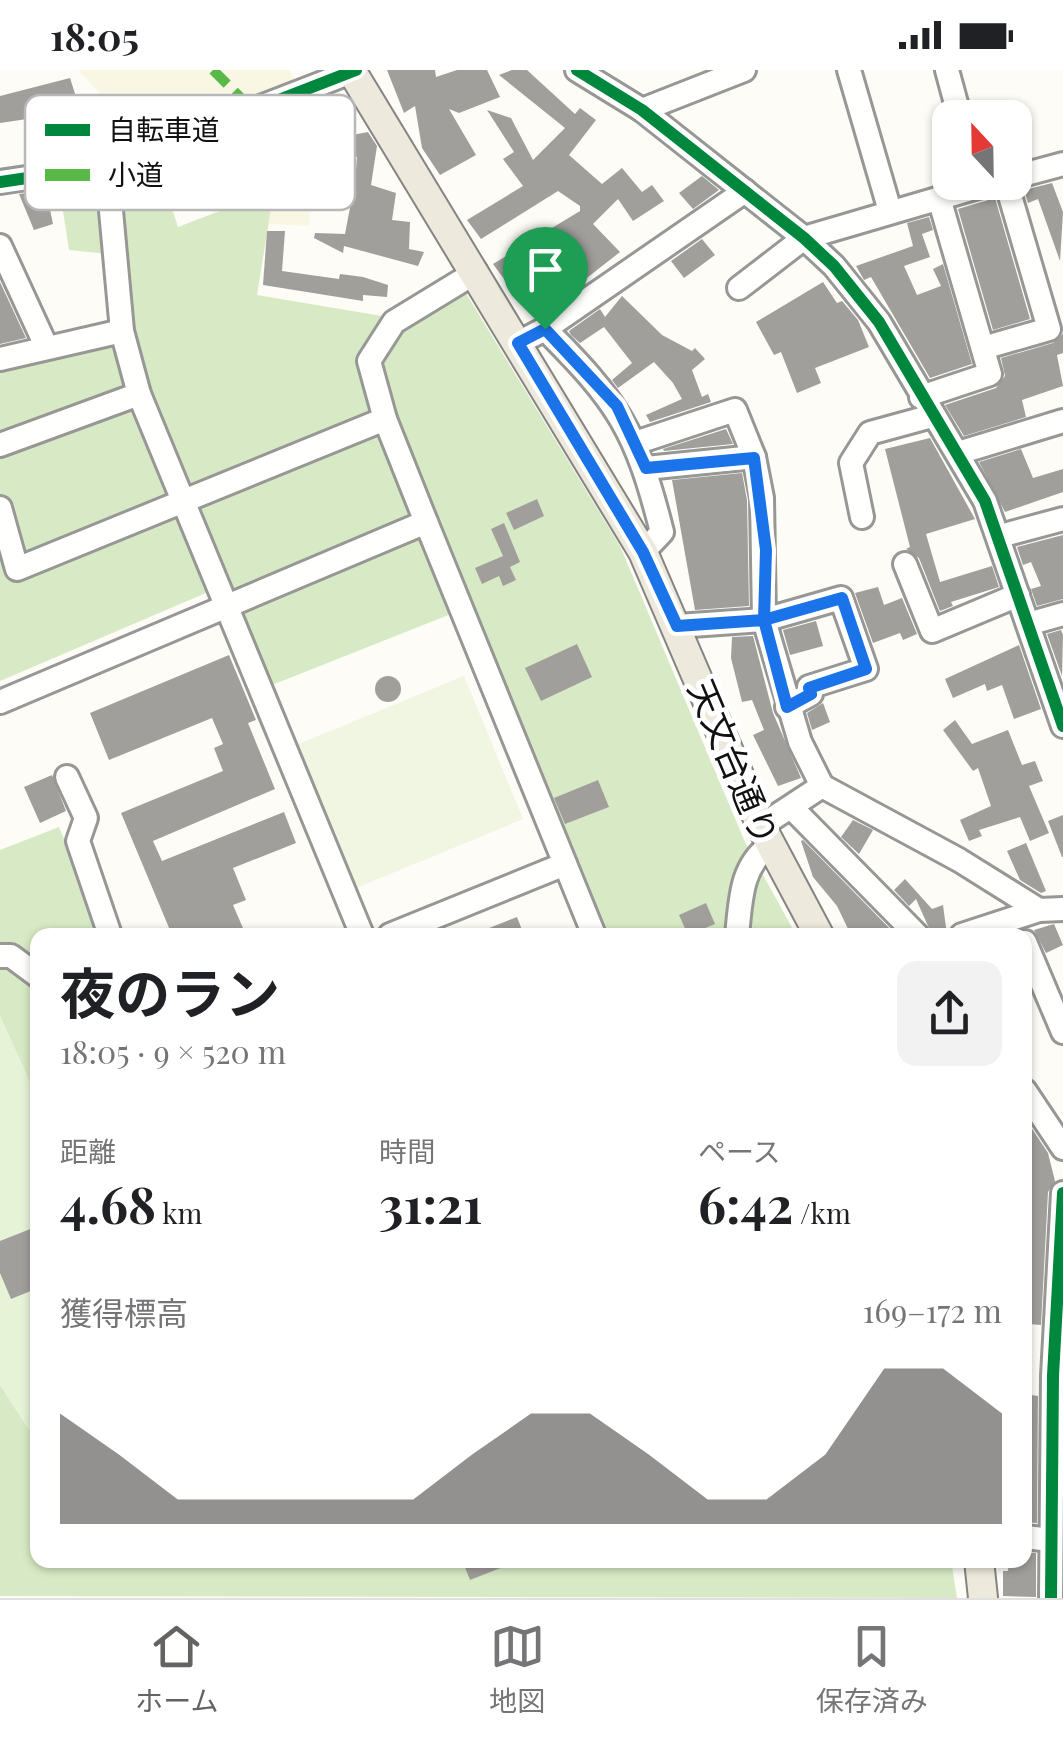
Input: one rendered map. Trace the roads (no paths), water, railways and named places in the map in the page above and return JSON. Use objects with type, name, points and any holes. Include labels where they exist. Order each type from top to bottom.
[{"type":"main road","name":"天文台通り","points":[[353,71],[643,552],[766,836],[815,928]]},
{"type":"main road","points":[[979,1568],[983,1598]]},
{"type":"street","points":[[577,70],[642,110],[804,238],[879,322],[958,453],[1000,536],[1063,726]]},
{"type":"street","points":[[642,110],[744,70]]},
{"type":"street","points":[[850,70],[890,212]]},
{"type":"street","points":[[947,70],[955,100]]},
{"type":"street","points":[[291,95],[353,71]]},
{"type":"street","points":[[1032,174],[1062,168]]},
{"type":"street","points":[[0,182],[25,178]]},
{"type":"street","points":[[518,343],[545,329],[745,191]]},
{"type":"street","points":[[739,288],[804,238],[932,200]]},
{"type":"street","points":[[862,516],[851,462],[870,434],[990,374],[940,200]]},
{"type":"street","points":[[982,348],[1049,329],[1011,200]]},
{"type":"street","points":[[110,210],[122,332],[139,394],[359,928]]},
{"type":"street","points":[[0,246],[46,346]]},
{"type":"street","points":[[476,272],[394,322],[374,348],[369,371],[591,928]]},
{"type":"street","points":[[545,329],[617,406],[646,468],[662,532],[643,552]]},
{"type":"street","points":[[0,359],[122,332]]},
{"type":"street","points":[[0,445],[139,394]]},
{"type":"street","points":[[635,443],[735,410],[754,458],[766,550],[764,620],[787,707],[822,786],[960,860],[1039,910],[1063,909]]},
{"type":"street","points":[[0,508],[17,569],[385,419]]},
{"type":"street","points":[[958,453],[1063,421]]},
{"type":"street","points":[[646,468],[754,458]]},
{"type":"street","points":[[1000,536],[1063,519]]},
{"type":"street","points":[[0,702],[426,522]]},
{"type":"street","points":[[904,564],[932,631],[1018,595]]},
{"type":"street","points":[[677,626],[764,620],[842,598],[866,669],[809,688],[811,694],[787,707]]},
{"type":"street","points":[[1028,624],[1063,614]]},
{"type":"street","points":[[67,777],[86,818],[78,841],[108,928]]},
{"type":"street","points":[[738,928],[743,881],[766,836],[792,808],[822,786]]},
{"type":"street","points":[[792,808],[910,928]]},
{"type":"street","points":[[407,928],[565,864]]},
{"type":"street","points":[[1018,926],[1039,910]]},
{"type":"street","points":[[0,956],[11,956],[30,970]]},
{"type":"street","points":[[1032,959],[1063,1032]]},
{"type":"street","points":[[1032,1097],[1056,1119],[1063,1148]]},
{"type":"street","points":[[1051,1598],[1063,1193]]},
{"type":"street","points":[[1032,1538],[1051,1540]]}]
